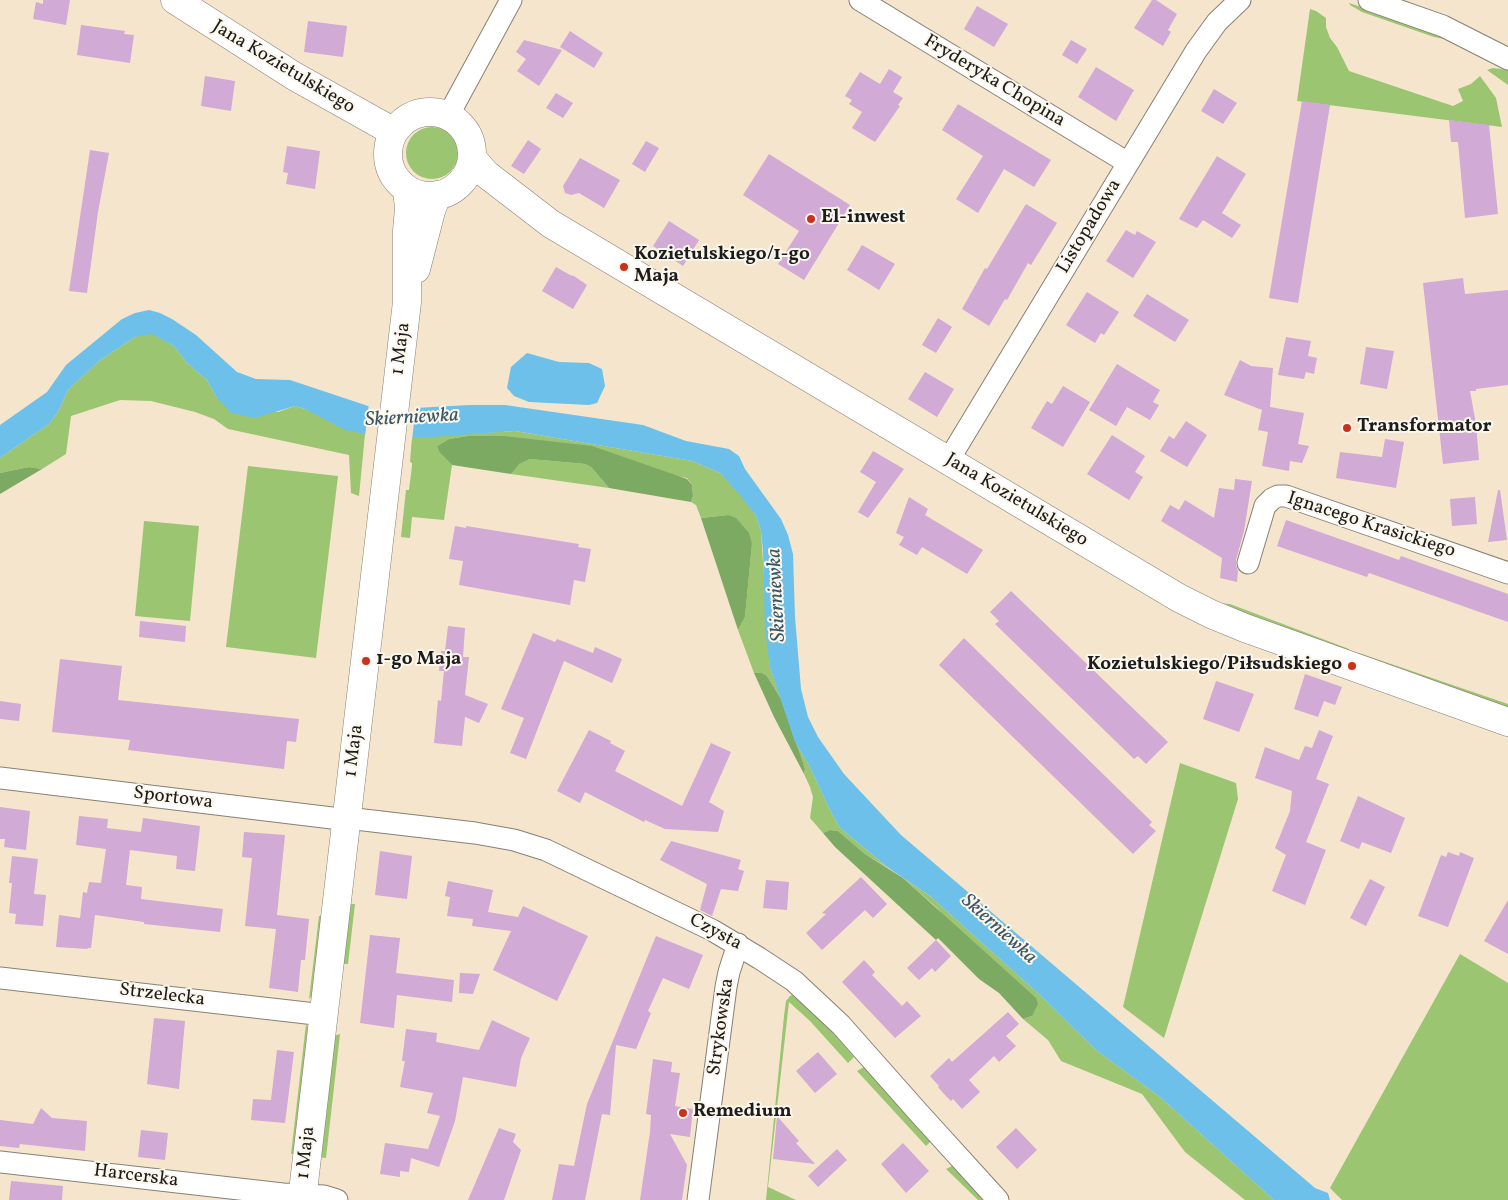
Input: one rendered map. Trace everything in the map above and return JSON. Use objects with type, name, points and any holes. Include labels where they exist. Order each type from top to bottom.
[{"type":"main road","name":"Jana Kozietulskiego","points":[[175,0],[294,76],[394,132]]},
{"type":"main road","points":[[430,113],[448,116],[462,127],[472,147],[470,170],[464,181],[447,191],[427,195],[407,190],[392,172],[388,159],[389,145],[394,132],[403,122],[416,115],[430,113]]},
{"type":"main road","name":"Jana Kozietulskiego","points":[[472,158],[486,174],[551,224],[1179,598],[1244,628],[1508,722]]},
{"type":"main road","name":"1 Maja","points":[[302,1198],[368,652],[407,302],[407,231],[409,208],[407,190]]},
{"type":"main road","name":"Jana Kozietulskiego","points":[[447,191],[480,194],[551,224]]},
{"type":"main road","name":"1 Maja","points":[[407,302],[431,211],[447,191]]},
{"type":"street","points":[[448,116],[511,0]]},
{"type":"street","name":"Fryderyka Chopina","points":[[860,0],[1128,164]]},
{"type":"street","name":"Listopadowa","points":[[948,461],[1207,34],[1225,13],[1240,0]]},
{"type":"street","points":[[1369,0],[1443,26],[1508,59]]},
{"type":"street","name":"Ignacego Krasickiego","points":[[1248,564],[1265,506],[1278,496],[1286,496],[1508,573]]},
{"type":"street","name":"Sportowa","points":[[0,778],[347,818]]},
{"type":"street","name":"Czysta","points":[[347,818],[475,833],[526,843],[563,858],[738,944],[794,981],[826,1010],[998,1200]]},
{"type":"street","name":"Strykowska","points":[[698,1200],[726,987],[738,944]]},
{"type":"street","name":"Strzelecka","points":[[0,978],[324,1015]]},
{"type":"street","name":"Harcerska","points":[[0,1162],[283,1194],[302,1198],[324,1196],[337,1200]]},
{"type":"green space","points":[[1349,3],[1423,28],[1450,40],[1434,37],[1362,12]]},
{"type":"green space","points":[[1310,9],[1326,18],[1326,27],[1330,38],[1337,47],[1349,71],[1453,106],[1463,101],[1458,89],[1471,84],[1480,76],[1496,98],[1502,127],[1297,101]]},
{"type":"green space","points":[[1493,68],[1508,70],[1508,85],[1487,70]]},
{"type":"green space","points":[[427,127],[437,127],[451,134],[458,148],[458,158],[451,172],[437,179],[427,179],[417,175],[410,168],[406,158],[406,148],[410,138],[417,131]]},
{"type":"green space","points":[[153,334],[174,346],[187,363],[207,380],[217,398],[278,412],[295,406],[365,434],[359,496],[351,493],[349,455],[228,429],[214,419],[195,412],[151,401],[120,400],[71,416],[66,454],[42,469],[29,467],[0,473],[0,458],[49,424],[58,412],[68,390],[99,361],[135,337]]},
{"type":"green space","points":[[515,431],[692,461],[720,473],[740,494],[756,516],[761,531],[770,667],[781,699],[767,676],[762,673],[754,673],[738,630],[745,617],[752,544],[728,515],[701,518],[696,505],[691,502],[693,496],[692,485],[687,478],[468,436],[449,439],[437,446],[439,452],[452,465],[444,520],[412,517],[410,538],[401,537],[406,490],[409,490],[412,466],[410,462],[412,437]]},
{"type":"green space","points":[[468,436],[504,436],[592,446],[687,479],[692,485],[693,496],[691,502],[609,488],[591,467],[585,464],[530,459],[519,464],[511,474],[452,465],[439,452],[437,446],[449,439]]},
{"type":"green space","points":[[530,459],[585,464],[591,467],[609,488],[511,474],[518,464]]},
{"type":"green space","points":[[248,466],[338,476],[316,658],[226,647]]},
{"type":"green space","points":[[29,467],[42,469],[0,494],[0,473]]},
{"type":"green space","points":[[728,515],[736,518],[749,533],[752,544],[745,617],[738,630],[701,518]]},
{"type":"green space","points":[[144,521],[199,526],[190,621],[135,616]]},
{"type":"green space","points":[[1214,603],[1230,604],[1349,649],[1347,654]]},
{"type":"green space","points":[[1359,653],[1508,704],[1508,709],[1357,658]]},
{"type":"green space","points":[[754,673],[762,673],[767,676],[781,699],[805,769],[804,774],[774,717]]},
{"type":"green space","points":[[795,742],[809,765],[840,828],[890,869],[865,854],[838,831],[830,830],[823,833],[810,818],[813,797]]},
{"type":"green space","points":[[1180,763],[1236,783],[1238,799],[1164,1038],[1123,1007]]},
{"type":"green space","points":[[830,830],[838,831],[865,854],[903,878],[1036,998],[1038,1004],[1032,1016],[1023,1019],[999,993],[979,979],[938,938],[936,940],[835,847],[823,833]]},
{"type":"green space","points":[[903,878],[930,896],[1041,996],[1096,1050],[1160,1097],[1274,1200],[1245,1200],[1185,1152],[1142,1094],[1061,1061],[1048,1040],[1023,1019],[1032,1016],[937,908]]},
{"type":"green space","points":[[348,904],[355,904],[348,964],[342,964]]},
{"type":"green space","points":[[319,916],[323,916],[312,996],[309,999]]},
{"type":"green space","points":[[1460,954],[1508,983],[1508,1200],[1342,1200],[1330,1188]]},
{"type":"green space","points":[[792,995],[796,996],[827,1026],[854,1057],[848,1063],[810,1021],[789,1002],[768,1187],[796,1200],[766,1200],[784,1016],[786,1001]]},
{"type":"green space","points":[[306,1024],[309,1029],[296,1154],[291,1154]]},
{"type":"green space","points":[[340,1034],[326,1158],[319,1157],[333,1036]]},
{"type":"green space","points":[[864,1067],[931,1141],[926,1146],[857,1071]]},
{"type":"green space","points":[[952,1166],[985,1200],[978,1200],[946,1169]]},
{"type":"water","name":"Skierniewka","points":[[149,310],[172,319],[196,335],[237,372],[256,379],[290,380],[368,406],[416,408],[505,405],[643,425],[686,441],[729,449],[739,456],[745,469],[781,519],[788,535],[793,554],[795,617],[801,689],[808,717],[818,737],[844,774],[901,835],[1315,1188],[1328,1193],[1330,1200],[1274,1200],[1160,1097],[1096,1050],[1041,996],[930,896],[890,869],[840,828],[809,765],[795,742],[770,667],[765,628],[763,551],[761,531],[756,516],[720,473],[692,461],[515,431],[417,438],[365,434],[345,430],[305,409],[295,406],[255,418],[231,413],[217,398],[207,380],[187,363],[174,346],[152,334],[135,337],[99,361],[68,390],[58,412],[49,424],[0,458],[0,425],[47,392],[66,365],[122,319],[135,313]]},
{"type":"water","points":[[527,353],[559,362],[589,363],[602,369],[605,386],[597,403],[589,405],[529,402],[514,396],[507,388],[511,367]]},
{"type":"pier","points":[[369,403],[416,406],[412,440],[365,437]]},
{"type":"building","points":[[43,0],[70,0],[66,25],[33,19],[36,2],[43,4]]},
{"type":"building","points":[[1152,0],[1156,0],[1177,14],[1168,30],[1171,32],[1163,46],[1134,28]]},
{"type":"building","points":[[977,6],[1008,24],[994,47],[964,29]]},
{"type":"building","points":[[308,21],[347,26],[343,57],[304,52]]},
{"type":"building","points":[[81,25],[125,31],[124,34],[134,35],[130,63],[77,55]]},
{"type":"building","points":[[570,31],[603,53],[594,68],[560,47]]},
{"type":"building","points":[[524,40],[562,50],[539,86],[517,71],[526,59],[516,52]]},
{"type":"building","points":[[1071,40],[1087,49],[1077,64],[1062,55]]},
{"type":"building","points":[[1096,67],[1134,90],[1116,121],[1078,97]]},
{"type":"building","points":[[889,69],[902,77],[893,92],[903,98],[898,105],[900,106],[875,142],[852,128],[862,112],[849,104],[852,100],[845,96],[860,72],[880,84]]},
{"type":"building","points":[[205,76],[235,81],[231,111],[201,106]]},
{"type":"building","points":[[1214,89],[1237,103],[1223,124],[1201,111]]},
{"type":"building","points":[[556,93],[573,103],[563,118],[546,108]]},
{"type":"building","points":[[1302,101],[1330,105],[1298,303],[1269,298]]},
{"type":"building","points":[[958,104],[1051,160],[1034,187],[1004,169],[978,213],[956,199],[983,156],[942,130]]},
{"type":"building","points":[[1449,120],[1489,125],[1498,214],[1465,218],[1458,142],[1451,142]]},
{"type":"building","points":[[528,140],[541,149],[524,174],[511,166]]},
{"type":"building","points":[[646,141],[659,148],[645,172],[632,164]]},
{"type":"building","points":[[287,146],[320,151],[315,189],[286,184],[288,173],[283,172]]},
{"type":"building","points":[[90,150],[109,153],[98,212],[87,293],[69,291]]},
{"type":"building","name":"El-inwest","points":[[769,154],[850,205],[804,280],[778,264],[799,231],[743,195]]},
{"type":"building","points":[[1217,156],[1246,174],[1222,213],[1241,225],[1232,238],[1203,220],[1197,228],[1179,219]]},
{"type":"building","points":[[580,158],[620,180],[604,208],[579,193],[571,195],[565,193],[563,186]]},
{"type":"building","points":[[1026,204],[1057,223],[1031,265],[1028,263],[1007,300],[1005,299],[989,326],[962,309],[985,268],[987,269]]},
{"type":"building","points":[[669,221],[699,240],[683,266],[653,246]]},
{"type":"building","points":[[1126,230],[1135,235],[1137,231],[1156,242],[1133,278],[1106,261]]},
{"type":"building","points":[[862,245],[895,264],[879,290],[847,270]]},
{"type":"building","points":[[556,267],[587,285],[573,309],[542,291]]},
{"type":"building","points":[[1463,278],[1465,294],[1508,290],[1508,385],[1470,391],[1476,424],[1479,460],[1443,464],[1423,283]]},
{"type":"building","points":[[1087,292],[1119,312],[1104,335],[1101,333],[1095,343],[1066,325]]},
{"type":"building","points":[[1147,294],[1189,320],[1175,342],[1133,316]]},
{"type":"building","points":[[938,318],[952,327],[936,353],[922,345]]},
{"type":"building","points":[[1286,337],[1311,341],[1308,356],[1317,358],[1314,374],[1306,372],[1304,379],[1278,375]]},
{"type":"building","points":[[1366,347],[1394,351],[1387,389],[1360,384]]},
{"type":"building","points":[[1240,360],[1251,366],[1273,368],[1270,407],[1304,413],[1298,444],[1309,446],[1302,463],[1290,461],[1289,471],[1262,466],[1268,432],[1258,430],[1262,410],[1224,395]]},
{"type":"building","points":[[1117,364],[1160,390],[1153,402],[1159,405],[1150,420],[1127,407],[1116,426],[1089,410]]},
{"type":"building","points":[[925,372],[954,389],[937,417],[908,399]]},
{"type":"building","points":[[1063,386],[1090,402],[1063,447],[1031,428],[1047,401],[1052,404]]},
{"type":"building","points":[[1186,421],[1207,435],[1187,467],[1160,451],[1169,436],[1174,439]]},
{"type":"building","points":[[1112,435],[1145,456],[1135,472],[1143,477],[1129,500],[1087,474]]},
{"type":"building","points":[[1385,439],[1404,442],[1396,488],[1336,478],[1340,452],[1382,457]]},
{"type":"building","points":[[873,451],[904,469],[868,518],[858,512],[876,482],[860,472]]},
{"type":"building","points":[[1235,479],[1252,481],[1244,531],[1236,560],[1237,582],[1220,578],[1222,558],[1161,521],[1170,505],[1179,510],[1185,500],[1214,518],[1219,488],[1234,490]]},
{"type":"building","points":[[1498,490],[1500,490],[1507,540],[1488,542]]},
{"type":"building","points":[[909,497],[928,509],[925,515],[983,550],[967,574],[922,547],[917,555],[899,545],[904,537],[896,533]]},
{"type":"building","points":[[1475,497],[1477,524],[1452,526],[1450,499]]},
{"type":"building","points":[[1286,520],[1399,560],[1401,556],[1508,594],[1508,622],[1369,573],[1367,577],[1277,546]]},
{"type":"building","points":[[455,526],[466,528],[466,526],[579,544],[578,547],[591,549],[585,582],[574,580],[570,605],[459,585],[463,561],[449,559]]},
{"type":"building","points":[[1011,591],[1168,742],[1146,764],[1138,756],[1134,759],[995,624],[999,621],[990,612]]},
{"type":"building","points":[[140,621],[186,626],[185,642],[139,637]]},
{"type":"building","points":[[448,626],[465,628],[463,657],[469,657],[465,695],[488,704],[479,723],[465,717],[462,746],[434,743],[438,700],[441,701],[444,671],[439,671],[441,651],[445,651]]},
{"type":"building","points":[[533,633],[555,642],[557,639],[593,653],[595,647],[622,659],[612,683],[564,661],[526,759],[510,753],[524,718],[501,709]]},
{"type":"building","points":[[964,638],[1152,822],[1149,825],[1156,831],[1133,854],[939,665]]},
{"type":"building","points":[[60,659],[122,666],[118,700],[299,719],[296,742],[287,741],[284,769],[128,750],[130,740],[52,732]]},
{"type":"building","points":[[1305,674],[1342,687],[1335,705],[1324,701],[1318,717],[1294,709]]},
{"type":"building","points":[[1216,681],[1254,694],[1239,732],[1203,719]]},
{"type":"building","points":[[0,701],[21,704],[19,721],[0,719]]},
{"type":"building","points":[[589,730],[611,741],[610,743],[625,751],[615,771],[682,806],[711,743],[731,752],[709,802],[724,811],[718,832],[665,829],[645,820],[644,822],[585,792],[580,803],[557,791]]},
{"type":"building","points":[[1319,730],[1333,736],[1316,779],[1329,784],[1306,842],[1326,850],[1305,905],[1272,891],[1286,855],[1275,848],[1290,811],[1292,791],[1255,778],[1265,747],[1299,760],[1305,746],[1312,748]]},
{"type":"building","points":[[1358,796],[1405,818],[1391,853],[1362,842],[1359,849],[1340,841]]},
{"type":"building","points":[[0,807],[30,811],[26,850],[4,847],[5,839],[0,839]]},
{"type":"building","points":[[79,816],[108,819],[107,828],[141,832],[143,818],[200,826],[195,871],[176,869],[177,856],[130,850],[126,885],[142,887],[141,899],[223,909],[220,932],[144,924],[144,922],[95,915],[91,948],[56,947],[59,915],[80,918],[83,892],[87,893],[89,882],[101,883],[106,849],[76,845]]},
{"type":"building","points":[[244,832],[285,835],[277,915],[309,919],[305,960],[301,960],[298,992],[269,988],[276,929],[245,926],[252,858],[242,857]]},
{"type":"building","points":[[671,841],[741,860],[738,869],[744,871],[738,891],[721,889],[712,916],[700,910],[707,884],[660,860]]},
{"type":"building","points":[[380,851],[412,856],[407,899],[375,895]]},
{"type":"building","points":[[1448,852],[1459,856],[1460,852],[1474,858],[1448,927],[1418,916],[1441,855],[1446,857]]},
{"type":"building","points":[[12,856],[38,859],[34,894],[46,895],[43,926],[15,924],[16,914],[9,913],[12,883],[9,883]]},
{"type":"building","points":[[861,877],[887,904],[873,918],[865,910],[822,950],[806,933],[826,914],[822,913]]},
{"type":"building","points":[[1370,879],[1385,887],[1366,926],[1350,918]]},
{"type":"building","points":[[766,880],[789,882],[787,910],[763,908]]},
{"type":"building","points":[[448,881],[493,890],[488,912],[518,917],[523,906],[588,936],[557,1001],[493,970],[511,931],[472,926],[473,919],[447,916],[450,897],[445,896]]},
{"type":"building","points":[[1508,900],[1508,954],[1484,941]]},
{"type":"building","points":[[370,935],[400,938],[396,973],[454,980],[452,1002],[397,995],[394,1028],[360,1023]]},
{"type":"building","points":[[656,936],[703,955],[689,989],[663,978],[648,1011],[651,1013],[636,1049],[616,1045],[610,1115],[602,1114],[585,1200],[552,1200],[559,1164],[574,1166],[587,1104]]},
{"type":"building","points":[[936,940],[951,956],[935,972],[932,968],[919,980],[907,968]]},
{"type":"building","points":[[864,960],[875,972],[872,975],[902,1006],[907,1001],[921,1016],[895,1038],[842,982]]},
{"type":"building","points":[[460,973],[480,974],[473,994],[459,993]]},
{"type":"building","points":[[1008,1012],[1019,1024],[1006,1036],[1016,1046],[999,1062],[994,1056],[969,1080],[980,1092],[962,1109],[953,1099],[951,1101],[944,1094],[930,1076],[949,1058],[952,1062]]},
{"type":"building","points":[[154,1018],[185,1021],[179,1089],[147,1084]]},
{"type":"building","points":[[492,1020],[530,1038],[521,1058],[516,1087],[463,1077],[455,1121],[439,1167],[411,1158],[409,1172],[400,1171],[400,1177],[380,1174],[385,1143],[428,1149],[440,1116],[427,1113],[433,1093],[400,1087],[405,1061],[402,1061],[406,1029],[437,1033],[436,1042],[479,1050]]},
{"type":"building","points":[[277,1050],[294,1052],[285,1123],[251,1120],[253,1099],[271,1100]]},
{"type":"building","points":[[818,1052],[837,1074],[815,1093],[796,1071]]},
{"type":"building","points":[[653,1059],[672,1062],[671,1072],[680,1073],[675,1106],[693,1109],[690,1137],[670,1134],[687,1165],[682,1200],[640,1200],[650,1132],[651,1115],[646,1114]]},
{"type":"building","points":[[41,1108],[52,1118],[87,1121],[85,1151],[20,1144],[19,1148],[0,1146],[0,1120],[33,1124]]},
{"type":"building","points":[[777,1116],[799,1141],[796,1143],[815,1164],[773,1159]]},
{"type":"building","points":[[499,1128],[516,1134],[513,1142],[521,1150],[504,1200],[468,1200]]},
{"type":"building","points":[[1016,1128],[1037,1150],[1017,1169],[996,1147]]},
{"type":"building","points":[[141,1130],[168,1133],[165,1160],[138,1157]]},
{"type":"building","points":[[903,1143],[929,1171],[906,1193],[881,1164]]},
{"type":"building","points":[[837,1149],[847,1160],[818,1187],[808,1176]]},
{"type":"building","points":[[11,1181],[63,1186],[62,1200],[9,1200]]},
{"type":"place","name":"El-inwest","points":[[811,219]]},
{"type":"place","name":"Kozietulskiego/1-go Maja","points":[[624,267]]},
{"type":"place","name":"Transformator","points":[[1347,428]]},
{"type":"place","name":"1-go Maja","points":[[366,661]]},
{"type":"place","name":"Kozietulskiego/Piłsudskiego","points":[[1352,666]]},
{"type":"place","name":"Remedium","points":[[683,1113]]}]
